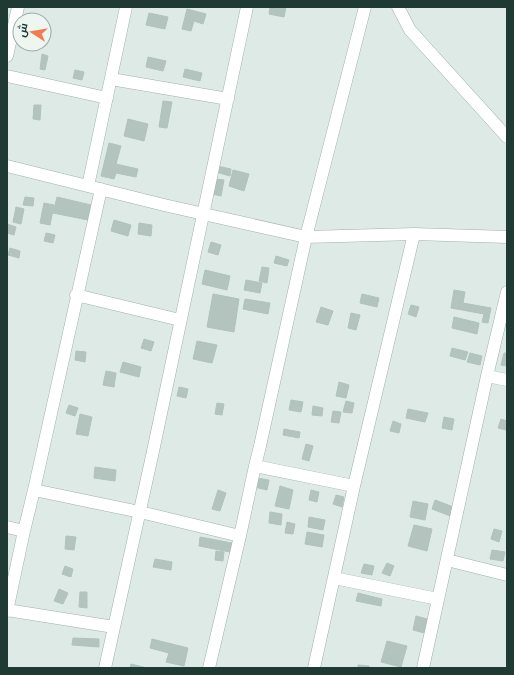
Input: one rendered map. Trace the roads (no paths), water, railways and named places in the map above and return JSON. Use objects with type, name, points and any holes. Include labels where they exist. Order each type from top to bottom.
[{"type":"street","points":[[7,56],[18,7]]},
{"type":"street","points":[[88,186],[126,7]]},
{"type":"street","points":[[105,668],[140,512],[247,7]]},
{"type":"street","points":[[210,668],[306,237],[365,7]]},
{"type":"street","points":[[398,7],[410,30],[507,137]]},
{"type":"street","points":[[7,76],[107,98]]},
{"type":"street","points":[[111,79],[228,99]]},
{"type":"street","points":[[7,166],[203,214],[306,237],[414,234],[507,237]]},
{"type":"street","points":[[101,189],[76,295],[7,611],[114,627]]},
{"type":"street","points":[[314,668],[354,486],[414,234]]},
{"type":"street","points":[[424,668],[487,376],[507,292]]},
{"type":"street","points":[[76,295],[180,320]]},
{"type":"street","points":[[487,376],[507,380]]},
{"type":"street","points":[[254,466],[354,486]]},
{"type":"street","points":[[34,490],[140,512],[240,536]]},
{"type":"street","points":[[7,527],[24,532]]},
{"type":"street","points":[[447,560],[507,575]]},
{"type":"street","points":[[334,578],[438,599]]}]
